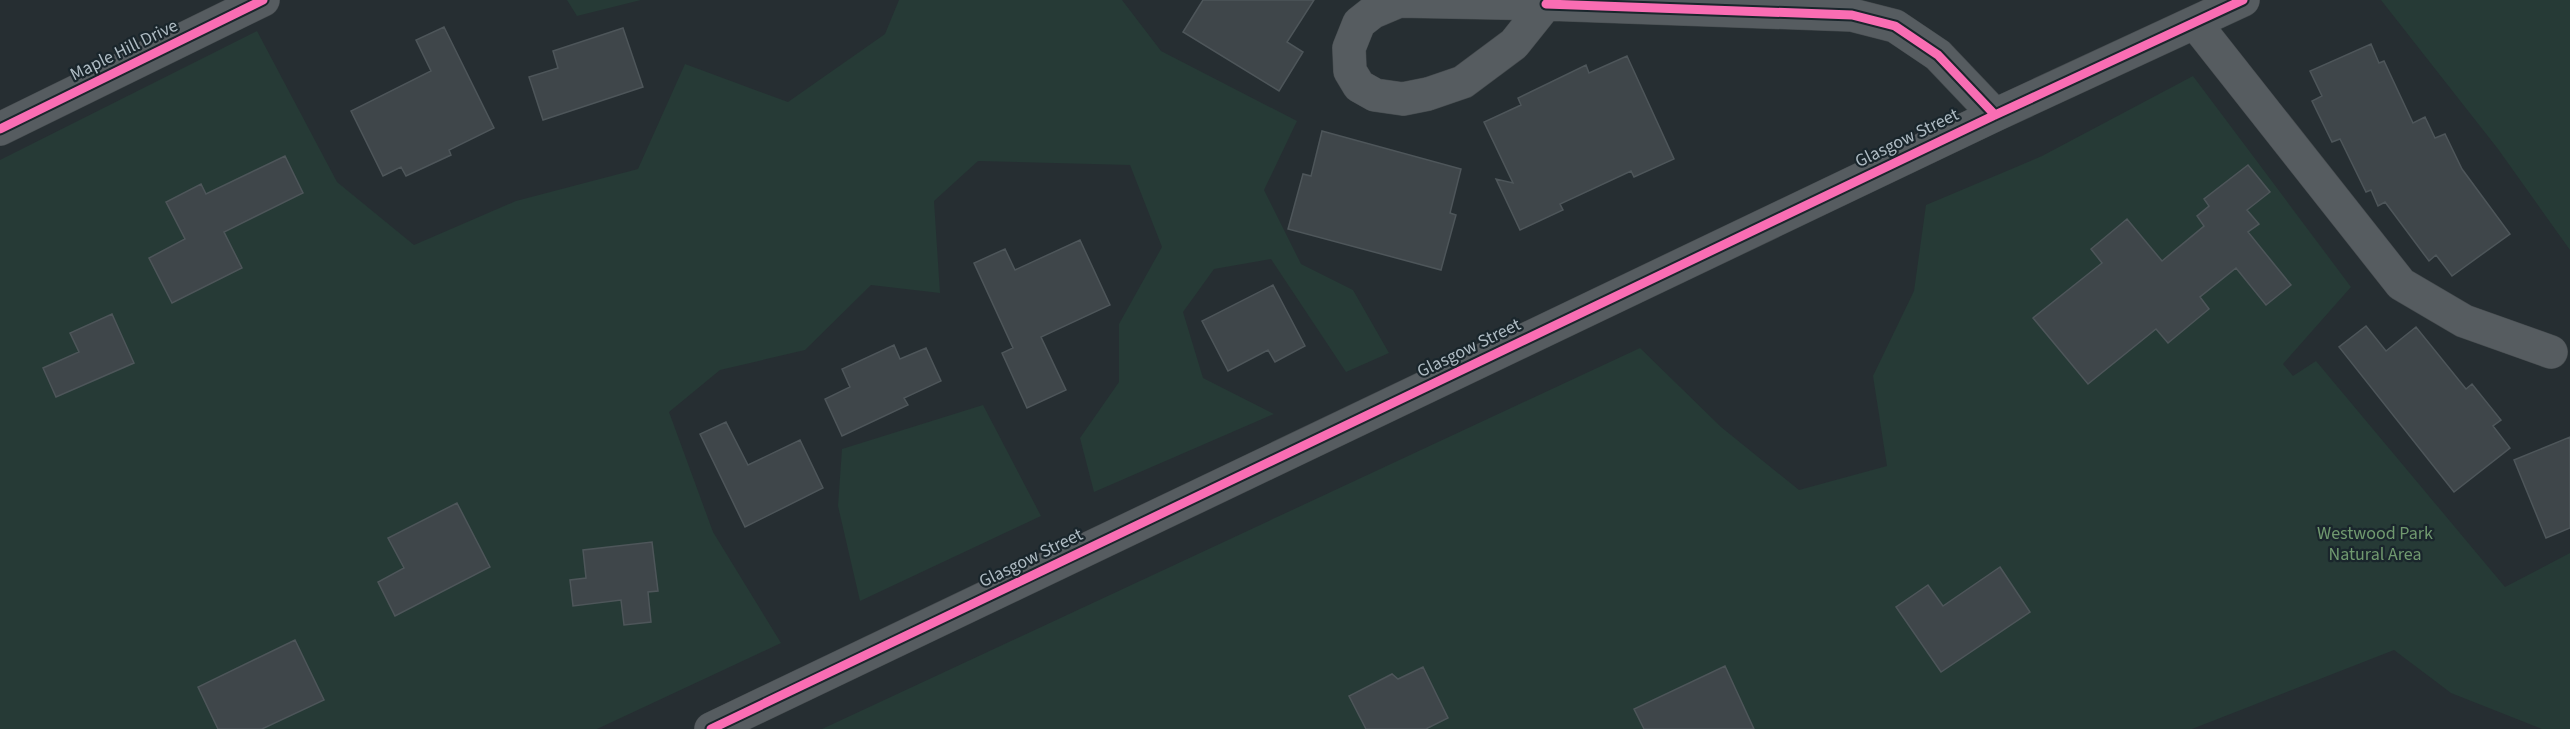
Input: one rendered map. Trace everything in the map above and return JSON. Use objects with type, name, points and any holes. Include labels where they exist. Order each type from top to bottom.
[{"type":"street","name":"Maple Hill Drive","points":[[0,129],[263,0]]},
{"type":"street","name":"Glasgow Street","points":[[711,729],[1995,115],[2243,0]]},
{"type":"street","points":[[1546,4],[1514,44],[1463,82],[1428,94],[1402,99],[1375,96],[1359,86],[1350,71],[1349,48],[1359,23],[1374,12],[1399,1],[1546,4],[1852,15],[1895,26],[1938,55],[1995,115]]},
{"type":"street","points":[[2195,23],[2401,284],[2464,321],[2551,352]]},
{"type":"green space","points":[[567,0],[641,0],[577,16]]},
{"type":"green space","points":[[899,0],[1122,0],[1161,51],[1297,121],[1264,190],[1301,264],[1353,290],[1389,353],[1346,372],[1271,259],[1214,269],[1183,312],[1203,378],[1274,414],[1094,492],[1080,438],[1119,382],[1119,324],[1162,247],[1130,165],[978,161],[934,201],[940,293],[871,285],[805,350],[720,370],[669,412],[713,532],[781,643],[597,729],[0,729],[0,160],[257,31],[337,182],[414,245],[516,201],[638,169],[685,64],[788,102],[885,34]]},
{"type":"green space","points":[[2381,0],[2570,0],[2570,250],[2498,149]]},
{"type":"green space","name":"Westwood Park Natural Area","points":[[2193,76],[2351,287],[2283,364],[2293,376],[2316,361],[2505,587],[2570,553],[2570,729],[2542,729],[2451,693],[2394,650],[2192,729],[822,729],[1640,348],[1721,427],[1799,490],[1887,466],[1873,376],[1914,291],[1926,205],[2042,156]]},
{"type":"green space","points":[[983,405],[1041,516],[860,601],[838,506],[842,449]]},
{"type":"building","points":[[1203,0],[1314,0],[1287,42],[1303,52],[1279,91],[1183,32]]},
{"type":"building","points":[[444,27],[494,128],[449,150],[451,155],[406,176],[401,167],[383,176],[351,111],[431,71],[416,40]]},
{"type":"building","points":[[623,28],[643,87],[543,120],[529,77],[558,68],[553,51]]},
{"type":"building","points":[[2371,44],[2379,63],[2384,61],[2413,123],[2425,117],[2435,138],[2445,134],[2462,169],[2510,234],[2452,276],[2436,255],[2429,261],[2385,202],[2378,206],[2371,190],[2366,192],[2340,139],[2332,142],[2312,101],[2322,96],[2310,71]]},
{"type":"building","points":[[1627,56],[1674,159],[1634,177],[1631,171],[1560,204],[1563,210],[1520,230],[1496,179],[1513,183],[1484,122],[1521,105],[1518,98],[1586,65],[1589,73]]},
{"type":"building","points":[[1322,131],[1461,169],[1450,213],[1456,215],[1441,270],[1288,229],[1303,174],[1311,176]]},
{"type":"building","points":[[285,156],[303,193],[224,232],[242,268],[172,303],[149,258],[185,239],[166,202],[201,184],[206,194]]},
{"type":"building","points":[[2248,165],[2270,192],[2247,210],[2259,224],[2248,232],[2291,285],[2266,305],[2236,268],[2200,297],[2209,309],[2168,343],[2156,329],[2088,384],[2033,318],[2102,263],[2091,249],[2127,219],[2162,261],[2204,226],[2197,216],[2209,206],[2204,199]]},
{"type":"building","points":[[1080,240],[1110,305],[1041,337],[1066,390],[1027,408],[1002,353],[1013,348],[974,263],[1005,249],[1015,270]]},
{"type":"building","points":[[1273,285],[1305,346],[1275,362],[1268,350],[1228,371],[1202,321]]},
{"type":"building","points":[[112,314],[134,363],[56,397],[43,368],[79,352],[70,333]]},
{"type":"building","points":[[2366,326],[2386,351],[2416,327],[2466,389],[2472,384],[2501,420],[2493,426],[2510,448],[2454,492],[2339,347]]},
{"type":"building","points":[[894,345],[900,359],[926,348],[941,381],[904,398],[908,405],[842,436],[825,399],[850,387],[842,369]]},
{"type":"building","points":[[726,422],[748,465],[800,440],[823,488],[745,527],[700,434]]},
{"type":"building","points":[[2570,437],[2570,528],[2546,538],[2514,460]]},
{"type":"building","points":[[457,503],[490,567],[395,616],[378,582],[404,568],[388,538]]},
{"type":"building","points":[[652,542],[658,591],[648,592],[651,622],[624,625],[621,600],[573,606],[570,580],[586,578],[583,550]]},
{"type":"building","points":[[2000,567],[2030,612],[1941,672],[1896,607],[1928,585],[1943,606]]},
{"type":"building","points":[[295,640],[324,700],[262,729],[218,729],[198,687]]},
{"type":"building","points":[[1725,666],[1754,729],[1644,729],[1634,709]]},
{"type":"building","points":[[1423,667],[1448,718],[1426,729],[1366,729],[1349,696],[1392,674],[1398,679]]},
{"type":"cycle path","points":[[0,129],[263,0]]},
{"type":"cycle path","points":[[711,729],[1995,115],[2243,0]]},
{"type":"cycle path","points":[[1546,4],[1852,15],[1895,26],[1938,55],[1995,115]]}]
